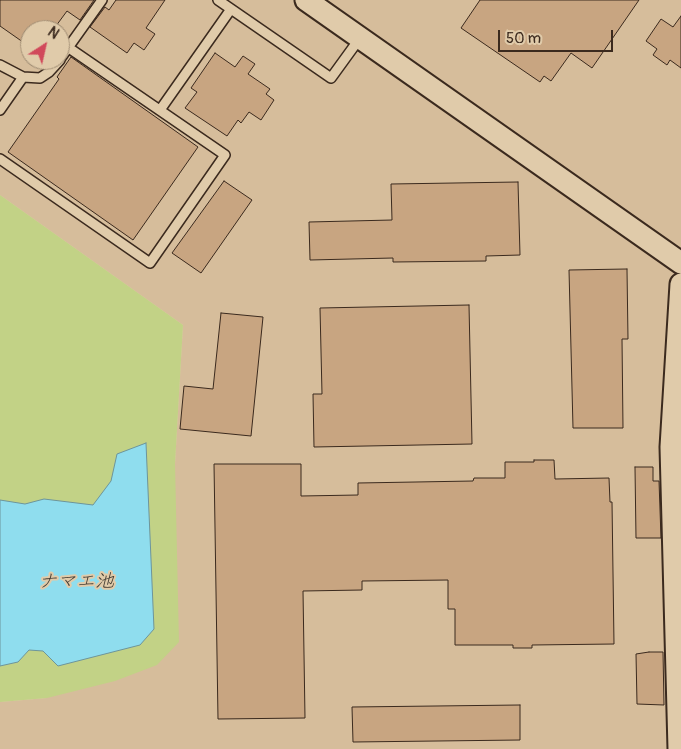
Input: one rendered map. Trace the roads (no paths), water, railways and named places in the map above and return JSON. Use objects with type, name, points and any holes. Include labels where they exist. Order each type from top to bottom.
[{"type":"street","points":[[306,0],[681,263]]},
{"type":"street","points":[[679,749],[677,494],[672,447],[681,284]]},
{"type":"lane","points":[[70,47],[102,0]]},
{"type":"lane","points":[[218,0],[331,78],[360,38]]},
{"type":"lane","points":[[160,110],[231,9]]},
{"type":"lane","points":[[0,159],[150,263],[225,155],[70,49]]},
{"type":"lane","points":[[0,65],[22,77],[40,78],[51,70]]},
{"type":"lane","points":[[0,110],[22,77]]},
{"type":"water","name":"ナマエ池","points":[[146,443],[154,629],[140,645],[58,666],[43,651],[29,650],[18,662],[0,666],[0,500],[25,504],[44,499],[93,505],[111,481],[117,454]]}]
